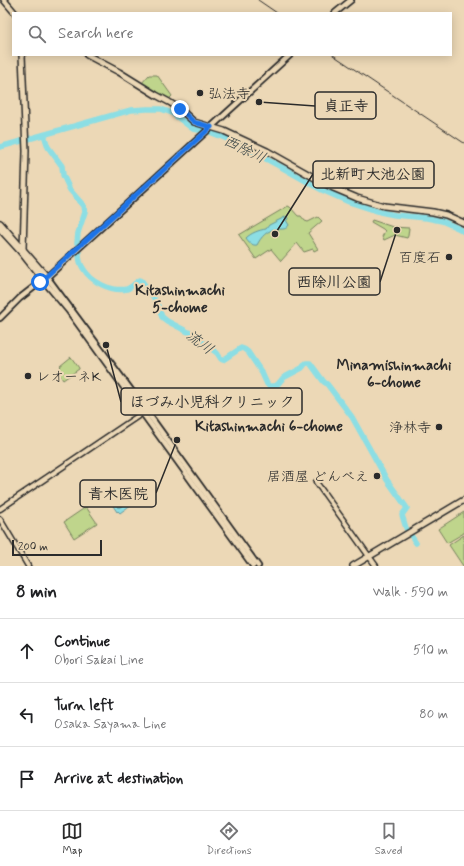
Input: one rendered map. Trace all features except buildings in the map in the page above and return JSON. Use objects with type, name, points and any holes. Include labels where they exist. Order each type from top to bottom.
[{"type":"main road","points":[[4,0],[14,12]]},
{"type":"main road","points":[[336,12],[351,0]]},
{"type":"main road","points":[[22,56],[26,149],[22,250]]},
{"type":"main road","points":[[89,56],[169,102],[180,109],[194,122],[233,136],[267,151],[332,187],[352,196],[384,206],[433,212],[464,223]]},
{"type":"main road","points":[[0,318],[20,298],[45,278],[289,56]]},
{"type":"main road","points":[[0,223],[45,278],[258,566]]},
{"type":"main road","points":[[0,229],[22,250]]},
{"type":"main road","points":[[144,412],[253,566]]},
{"type":"main road","points":[[353,566],[464,500]]},
{"type":"street","points":[[0,509],[144,412]]},
{"type":"street","points":[[316,482],[376,566]]},
{"type":"street","points":[[0,519],[28,566]]},
{"type":"green space","points":[[149,75],[157,75],[172,96],[169,99],[141,84]]},
{"type":"green space","points":[[288,206],[305,221],[308,222],[318,217],[322,221],[308,233],[318,249],[304,252],[297,243],[281,261],[271,249],[256,259],[239,235]]},
{"type":"green space","points":[[372,220],[393,227],[409,228],[408,236],[407,238],[395,235],[384,240],[382,237],[385,231],[371,222]]},
{"type":"green space","points":[[71,357],[79,369],[63,380],[57,371],[61,367],[60,366]]},
{"type":"green space","points":[[86,507],[97,523],[74,538],[64,522]]},
{"type":"green space","points":[[464,512],[464,533],[447,543],[438,529]]},
{"type":"green space","points":[[464,535],[464,566],[463,566],[449,545]]},
{"type":"water","points":[[287,216],[288,219],[286,220],[289,225],[287,228],[267,232],[257,245],[252,244],[246,238],[255,232],[266,229],[269,225]]},
{"type":"water","points":[[120,487],[132,504],[120,513],[118,511],[117,512],[107,495]]},
{"type":"waterway","name":"西除川","points":[[0,147],[131,110],[161,109],[172,113],[193,129],[210,132],[232,141],[322,190],[349,202],[380,212],[442,221],[464,232]]},
{"type":"waterway","name":"流川","points":[[44,135],[48,147],[62,166],[63,175],[70,190],[84,206],[85,212],[78,233],[77,243]]},
{"type":"waterway","name":"流川","points":[[79,253],[81,265],[91,278],[102,285],[121,290],[131,287],[140,280],[142,281],[156,301],[162,317],[192,334],[217,353],[221,359],[223,360],[241,348],[244,349],[248,352],[269,386],[275,386],[283,378],[302,368],[306,363],[310,363],[352,417],[387,480],[407,508],[402,515],[406,528],[416,543]]},
{"type":"railway","points":[[258,0],[276,12]]},
{"type":"railway","points":[[334,56],[464,143]]},
{"type":"place","name":"弘法寺","points":[[200,93]]},
{"type":"place","name":"貞正寺","points":[[259,102]]},
{"type":"place","name":"西除川公園","points":[[397,230]]},
{"type":"place","name":"北新町大池公園","points":[[275,234]]},
{"type":"place","name":"百度石","points":[[449,257]]},
{"type":"place","name":"ほづみ小児科クリニック","points":[[106,345]]},
{"type":"place","name":"レオーネK","points":[[28,376]]},
{"type":"place","name":"浄林寺","points":[[439,427]]},
{"type":"place","name":"青木医院","points":[[177,440]]},
{"type":"place","name":"居酒屋 どんべえ","points":[[377,476]]},
{"type":"district","name":"Kitashinmachi 5-chome","points":[[180,298]]},
{"type":"district","name":"Minamishinmachi 6-chome","points":[[394,374]]},
{"type":"district","name":"Kitashinmachi 6-chome","points":[[269,426]]},
{"type":"route","points":[[40,282],[211,127],[194,122],[180,109]]}]
